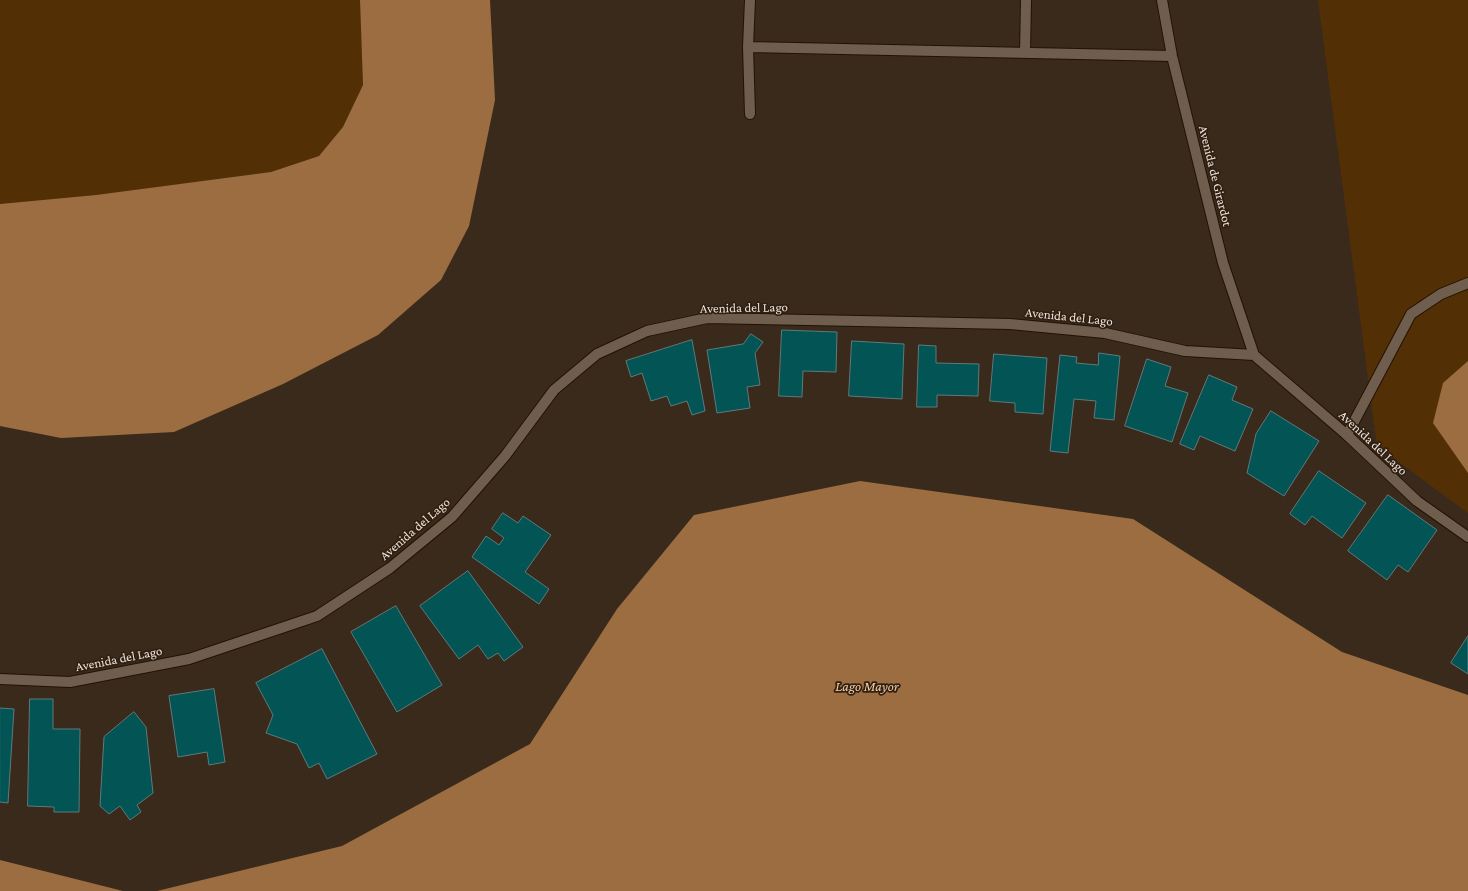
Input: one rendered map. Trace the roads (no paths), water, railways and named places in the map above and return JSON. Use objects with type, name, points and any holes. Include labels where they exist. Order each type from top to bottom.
[{"type":"street","points":[[750,0],[748,47],[750,114]]},
{"type":"street","points":[[1025,52],[1026,0]]},
{"type":"street","name":"Avenida de Girardot","points":[[1162,0],[1172,56],[1223,263],[1254,355]]},
{"type":"street","points":[[748,47],[1172,56]]},
{"type":"street","points":[[1347,435],[1411,314],[1441,294],[1468,283]]},
{"type":"street","name":"Avenida del Lago","points":[[0,680],[70,682],[189,659],[317,616],[390,568],[452,517],[505,456],[554,390],[597,354],[646,330],[707,318],[1010,324],[1105,333],[1185,351],[1254,355],[1347,435],[1417,501],[1468,537]]},
{"type":"water","points":[[360,0],[490,0],[495,100],[469,226],[441,280],[378,335],[283,384],[174,432],[61,438],[0,426],[0,204],[96,195],[271,172],[319,156],[343,127],[363,85]]},
{"type":"water","points":[[1468,361],[1468,473],[1433,423],[1443,383]]},
{"type":"water","name":"Lago Mayor","points":[[860,481],[1133,519],[1342,652],[1468,695],[1468,891],[157,891],[342,846],[530,744],[617,609],[694,515]]},
{"type":"water","points":[[0,860],[123,891],[0,891]]}]
